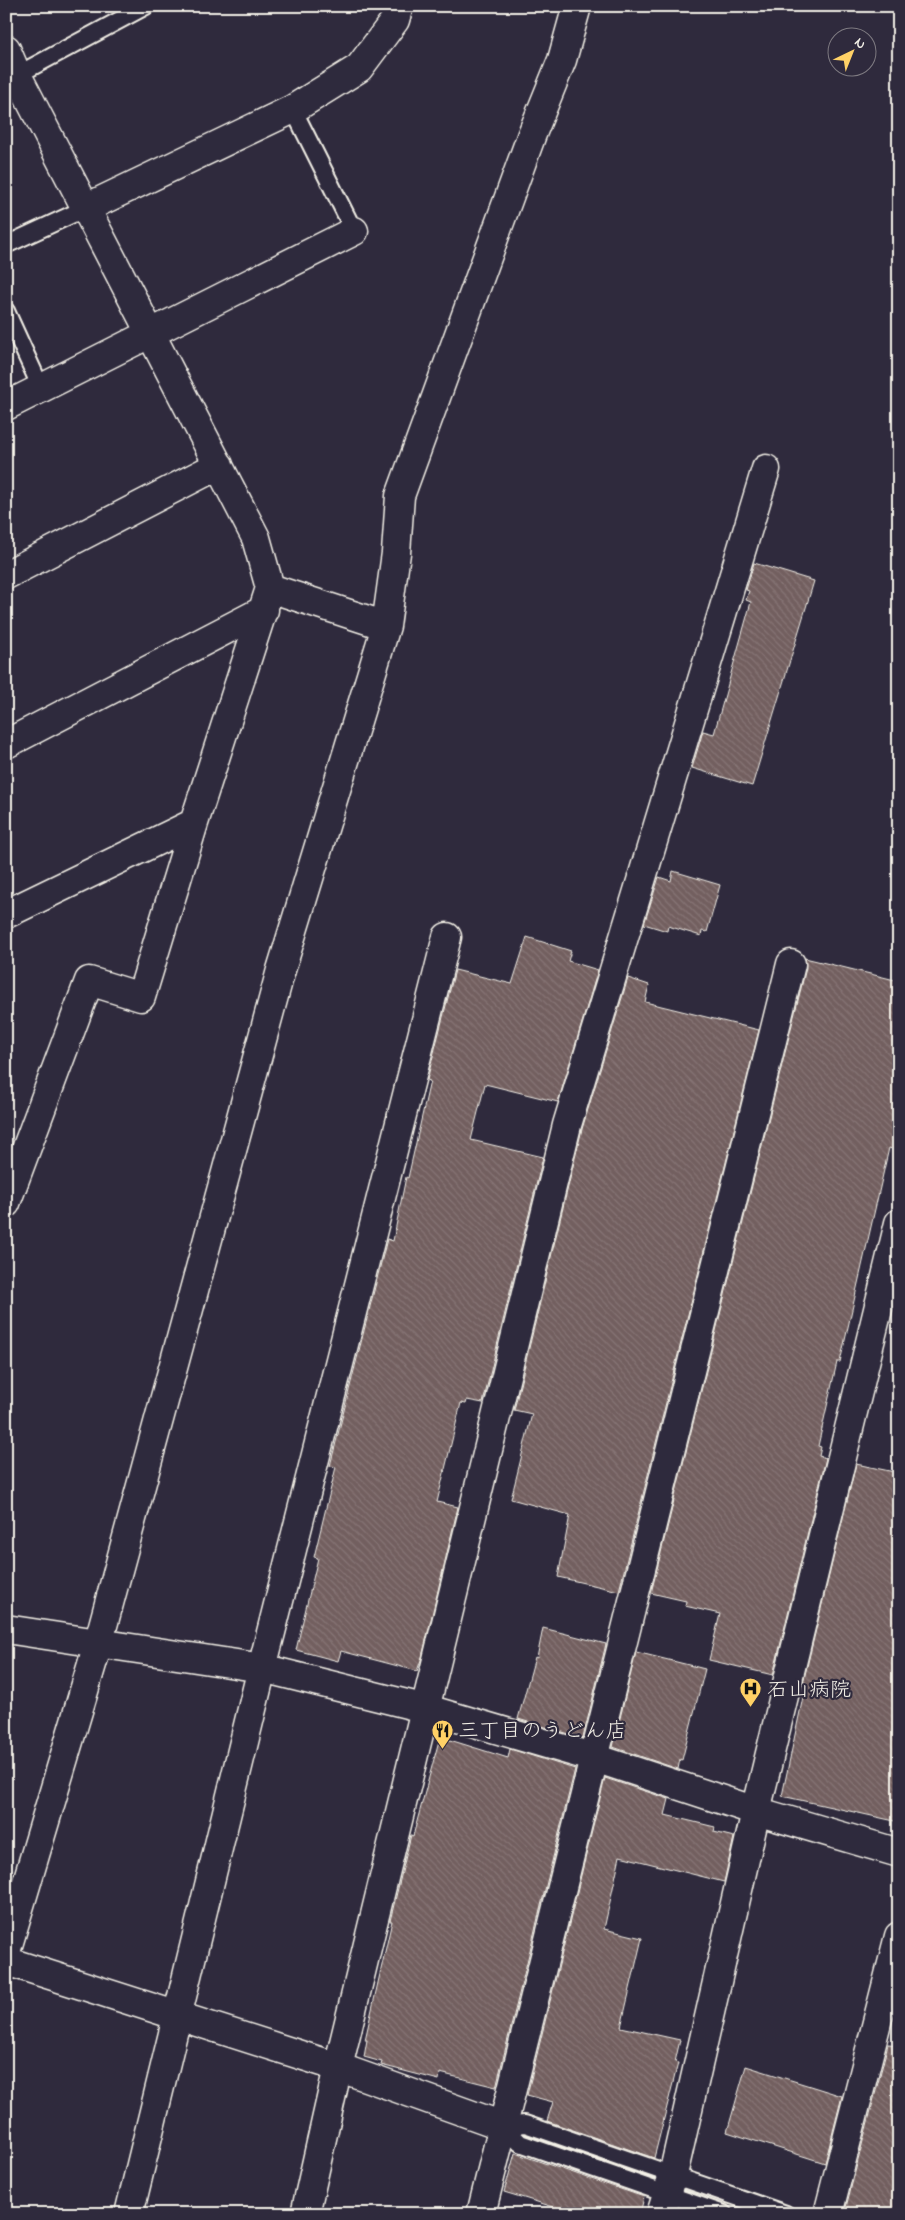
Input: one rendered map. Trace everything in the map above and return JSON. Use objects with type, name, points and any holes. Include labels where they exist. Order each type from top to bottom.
[{"type":"street","points":[[86,208],[293,109],[359,68],[395,20],[399,6]]},
{"type":"street","points":[[6,1952],[98,1644],[281,970],[386,626],[396,553],[400,496],[532,134],[562,60],[577,6]]},
{"type":"street","points":[[6,49],[17,75],[256,538],[267,599],[194,823],[141,997],[89,981],[14,1158],[6,1203]]},
{"type":"street","points":[[6,406],[354,231]]},
{"type":"street","points":[[6,575],[219,465]]},
{"type":"street","points":[[305,2214],[338,2067],[427,1708],[567,1125],[766,469]]},
{"type":"street","points":[[6,744],[267,599],[386,626]]},
{"type":"street","points":[[6,914],[194,823]]},
{"type":"street","points":[[129,2214],[262,1668],[447,937]]},
{"type":"street","points":[[481,2214],[791,964]]},
{"type":"street","points":[[666,2194],[756,1811],[899,1223]]},
{"type":"street","points":[[6,1629],[262,1668],[427,1708],[595,1758],[756,1811],[899,1853]]},
{"type":"street","points":[[828,2214],[899,1936]]},
{"type":"street","points":[[6,1960],[338,2067],[503,2126]]},
{"type":"lane","points":[[17,75],[146,6]]},
{"type":"lane","points":[[293,109],[354,231]]},
{"type":"lane","points":[[6,245],[86,208]]},
{"type":"lane","points":[[6,311],[41,388]]},
{"type":"lane","points":[[503,2126],[525,2124],[666,2194],[724,2214]]},
{"type":"lane","points":[[666,2194],[786,2214]]},
{"type":"building","points":[[754,563],[814,581],[752,786],[692,768],[703,731],[714,734],[751,602],[746,600],[749,591],[746,590]]},
{"type":"building","points":[[673,871],[720,885],[707,932],[702,931],[701,936],[668,926],[667,931],[644,924],[659,877],[671,881]]},
{"type":"building","points":[[527,937],[571,951],[568,961],[598,970],[558,1102],[485,1084],[471,1140],[543,1157],[483,1403],[467,1400],[466,1404],[461,1403],[437,1502],[458,1507],[422,1657],[417,1671],[341,1651],[338,1661],[296,1650],[318,1558],[314,1557],[336,1467],[330,1466],[387,1239],[393,1241],[406,1177],[408,1178],[430,1081],[427,1080],[455,970],[512,984]]},
{"type":"building","points":[[805,958],[899,981],[899,1151],[889,1148],[840,1362],[837,1362],[818,1446],[821,1447],[819,1456],[826,1458],[773,1675],[709,1660],[720,1614],[685,1606],[686,1601],[651,1593],[806,968]]},
{"type":"building","points":[[628,978],[649,985],[645,1002],[759,1030],[619,1591],[558,1577],[570,1515],[511,1499],[532,1414],[514,1410],[582,1129]]},
{"type":"building","points":[[856,1464],[899,1473],[899,1822],[782,1796],[806,1683],[803,1683]]},
{"type":"building","points":[[543,1628],[606,1644],[583,1738],[518,1719],[535,1657],[537,1658]]},
{"type":"building","points":[[636,1652],[705,1669],[682,1760],[680,1759],[678,1769],[613,1747]]},
{"type":"building","points":[[440,1737],[508,1758],[510,1749],[575,1769],[496,2087],[440,2073],[439,2080],[381,2065],[382,2062],[364,2057],[367,2040],[365,2040],[392,1921],[390,1921],[411,1835],[413,1836]]},
{"type":"building","points":[[605,1778],[669,1799],[665,1815],[715,1827],[714,1832],[734,1837],[724,1882],[620,1856],[604,1929],[642,1938],[621,2027],[680,2040],[675,2062],[678,2063],[654,2158],[547,2121],[553,2102],[527,2095]]},
{"type":"building","points":[[888,2044],[899,2045],[899,2214],[858,2214],[845,2211]]},
{"type":"building","points":[[746,2066],[842,2096],[825,2163],[727,2132]]},
{"type":"building","points":[[515,2153],[644,2197],[640,2214],[577,2214],[504,2192]]},
{"type":"waterway","points":[[528,2134],[652,2176]]},
{"type":"place","name":"石山病院","points":[[751,1708]]},
{"type":"place","name":"三丁目のうどん店","points":[[442,1749]]}]
